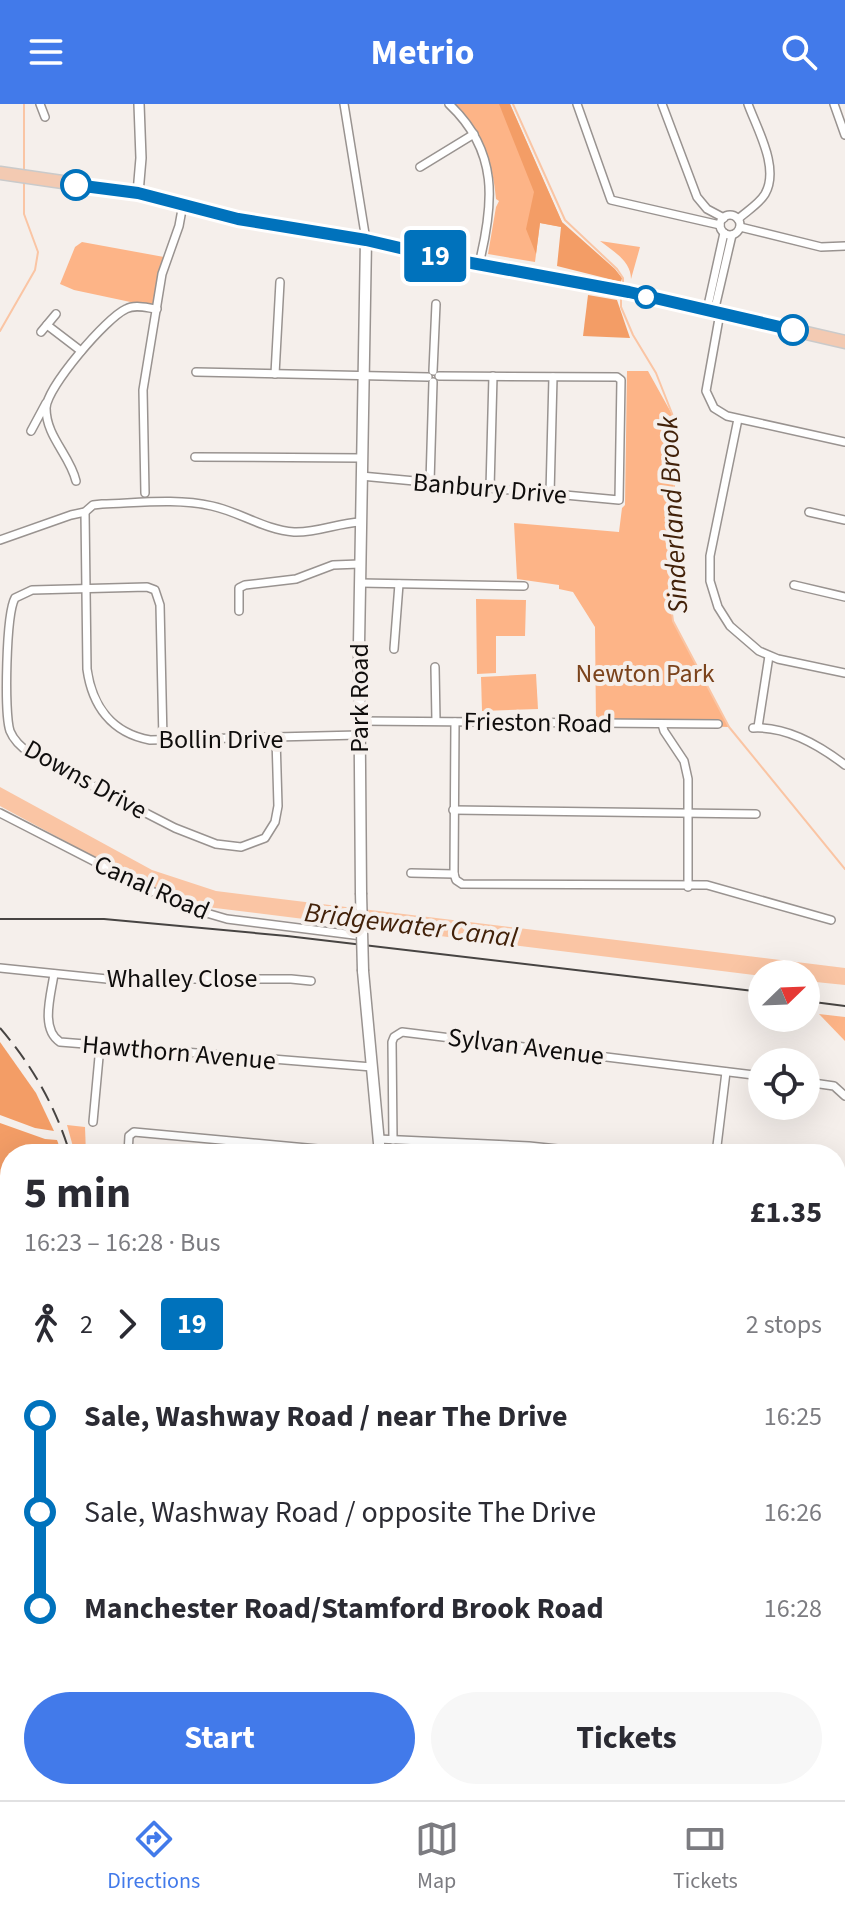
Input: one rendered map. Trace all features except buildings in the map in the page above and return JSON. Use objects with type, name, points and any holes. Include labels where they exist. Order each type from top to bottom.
[{"type":"highway","points":[[5,173],[138,193],[238,219],[366,240],[621,291],[845,342]]},
{"type":"main road","name":"Park Road","points":[[366,240],[360,522],[361,893],[363,971],[379,1144]]},
{"type":"street","points":[[40,104],[45,117]]},
{"type":"street","points":[[138,193],[141,158],[139,104]]},
{"type":"street","points":[[344,104],[366,240]]},
{"type":"street","points":[[449,104],[474,134],[483,153],[491,185],[487,232],[479,264]]},
{"type":"street","points":[[577,104],[611,200],[725,228],[739,223],[764,197],[771,176],[748,104]]},
{"type":"street","points":[[662,104],[692,188],[725,228],[720,296],[706,391],[714,408],[738,419],[845,442]]},
{"type":"street","points":[[834,104],[845,135]]},
{"type":"street","points":[[420,167],[474,134]]},
{"type":"street","points":[[145,493],[143,390],[162,274],[179,226],[183,204]]},
{"type":"street","points":[[718,312],[725,228],[731,215],[739,223],[821,247],[845,246]]},
{"type":"street","points":[[275,374],[280,282]]},
{"type":"street","points":[[718,312],[720,296]]},
{"type":"street","points":[[430,482],[436,304]]},
{"type":"street","points":[[31,431],[47,401],[99,330],[134,306],[157,309]]},
{"type":"street","points":[[56,314],[44,328],[81,351]]},
{"type":"street","points":[[196,372],[553,377],[550,494]]},
{"type":"street","points":[[490,488],[493,376]]},
{"type":"street","name":"Banbury Drive","points":[[361,476],[619,500],[621,380],[617,377],[553,377]]},
{"type":"street","points":[[47,401],[52,436],[67,458],[76,481]]},
{"type":"street","points":[[738,419],[710,556],[710,581],[718,607],[730,626],[749,644],[769,656],[845,673]]},
{"type":"street","points":[[195,457],[361,458]]},
{"type":"street","points":[[0,540],[102,504],[190,503],[230,511],[282,531],[317,531],[360,522]]},
{"type":"street","name":"Bollin Drive","points":[[85,512],[87,669],[97,706],[123,729],[134,736],[163,740],[359,735]]},
{"type":"street","points":[[809,512],[845,520]]},
{"type":"street","points":[[239,611],[239,588],[245,585],[296,579],[333,565],[360,564]]},
{"type":"street","points":[[360,583],[524,586]]},
{"type":"street","points":[[394,649],[399,584]]},
{"type":"street","points":[[794,585],[845,597]]},
{"type":"street","name":"Downs Drive","points":[[163,740],[160,605],[157,594],[147,587],[86,588],[26,591],[15,598],[11,605],[7,714],[12,736],[31,754],[175,828],[216,844],[241,847],[265,838],[275,822],[278,806],[276,738]]},
{"type":"street","points":[[769,656],[755,728],[797,736],[845,765]]},
{"type":"street","points":[[435,667],[436,721]]},
{"type":"street","name":"Frieston Road","points":[[359,721],[718,724]]},
{"type":"street","points":[[455,722],[454,874],[462,884],[707,885],[831,920]]},
{"type":"street","points":[[662,724],[686,766],[688,887]]},
{"type":"street","points":[[453,810],[756,814]]},
{"type":"street","name":"Canal Road","points":[[0,813],[179,905],[227,919],[362,936]]},
{"type":"street","points":[[411,873],[454,874]]},
{"type":"street","name":"Whalley Close","points":[[0,968],[107,979],[280,978],[311,981]]},
{"type":"street","name":"Hawthorn Avenue","points":[[54,974],[48,1026],[52,1035],[63,1043],[372,1067]]},
{"type":"street","name":"Sylvan Avenue","points":[[393,1140],[392,1042],[402,1032],[748,1074]]},
{"type":"street","points":[[93,1122],[100,1046]]},
{"type":"street","points":[[717,1144],[726,1072]]},
{"type":"street","points":[[820,1084],[834,1086],[845,1096]]},
{"type":"street","points":[[129,1144],[129,1136],[134,1132],[263,1144]]},
{"type":"street","points":[[378,1139],[447,1144]]},
{"type":"green space","points":[[453,104],[510,104],[562,222],[562,227],[540,223],[535,262],[488,254],[499,201],[484,147]]},
{"type":"green space","points":[[600,241],[640,247],[631,279],[625,262]]},
{"type":"green space","points":[[82,242],[164,257],[154,307],[74,290],[60,284],[75,247]]},
{"type":"green space","name":"Newton Park","points":[[627,371],[648,371],[673,416],[675,466],[669,589],[673,621],[729,727],[596,723],[595,627],[573,592],[559,589],[559,585],[517,579],[514,523],[619,532],[625,505]]},
{"type":"green space","points":[[476,599],[526,600],[525,636],[496,636],[496,673],[477,674]]},
{"type":"green space","points":[[536,674],[538,709],[482,711],[481,677]]},
{"type":"green space","points":[[820,1014],[845,1017],[845,1041],[820,1015]]},
{"type":"green space","points":[[67,1125],[85,1127],[86,1144],[72,1144]]},
{"type":"shaded area","points":[[499,104],[510,104],[562,222],[615,269],[622,278],[621,282],[557,266],[561,227],[540,223],[536,254],[526,229],[534,192]]},
{"type":"shaded area","points":[[588,295],[617,300],[630,338],[583,336]]},
{"type":"shaded area","points":[[0,1042],[36,1093],[54,1131],[35,1128],[0,1115]]},
{"type":"shaded area","points":[[0,1123],[45,1139],[57,1140],[58,1144],[0,1144]]},
{"type":"water","name":"Bridgewater Canal","points":[[0,787],[152,870],[216,891],[780,960],[748,960],[748,974],[207,907],[154,889],[0,806]]},
{"type":"water","points":[[820,965],[845,968],[845,985],[820,982]]},
{"type":"waterway","points":[[24,104],[24,170]]},
{"type":"waterway","name":"Sinderland Brook","points":[[513,104],[565,220],[617,269],[623,278],[623,285]]},
{"type":"waterway","points":[[0,331],[35,270],[38,252],[24,214],[24,181]]},
{"type":"waterway","name":"Sinderland Brook","points":[[621,295],[621,307],[633,335],[656,373],[673,416],[675,466],[669,589],[673,621],[729,727],[845,869]]},
{"type":"tram line","points":[[0,919],[104,919],[287,936],[748,990]]},
{"type":"tram line","points":[[820,1003],[845,1006]]},
{"type":"railway","points":[[0,1028],[42,1087],[66,1144]]},
{"type":"bus line","name":"19","points":[[76,185],[138,193],[238,219],[366,240],[439,257],[629,292],[793,330]]}]
